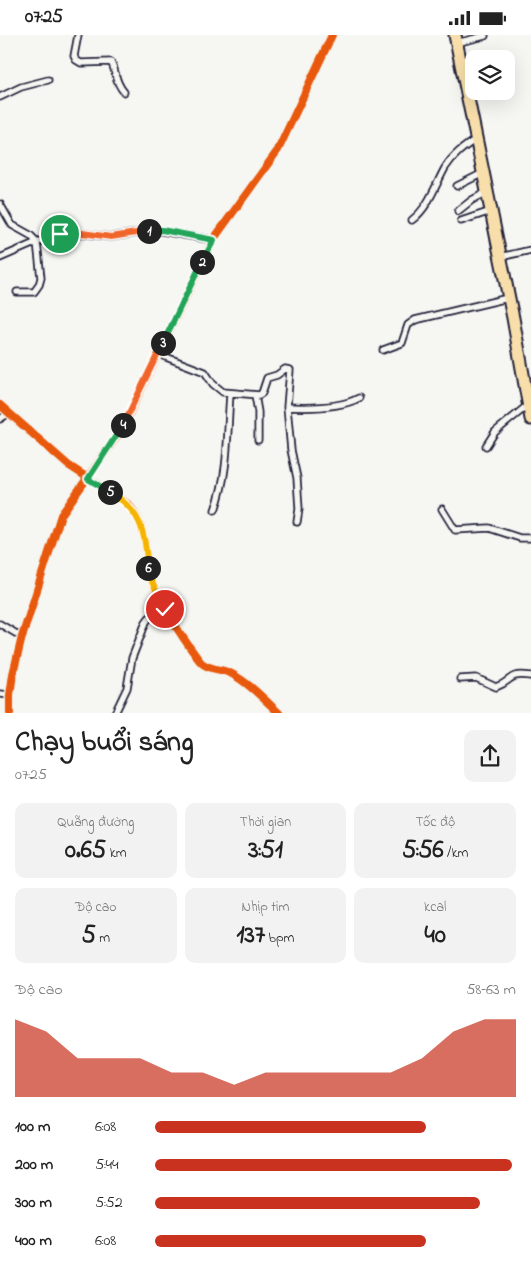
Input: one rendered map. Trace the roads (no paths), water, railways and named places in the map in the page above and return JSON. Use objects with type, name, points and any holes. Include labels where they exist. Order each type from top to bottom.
[{"type":"highway","points":[[455,39],[491,211],[531,419]]},
{"type":"street","points":[[78,35],[74,56],[76,61],[80,63],[111,62],[117,83],[124,92]]},
{"type":"street","points":[[10,713],[13,673],[22,637],[60,519],[122,429],[214,240],[278,149],[332,35]]},
{"type":"street","points":[[455,39],[485,36]]},
{"type":"street","points":[[0,97],[21,87],[48,80]]},
{"type":"street","points":[[412,220],[424,208],[451,160],[465,146],[476,139]]},
{"type":"street","points":[[457,185],[483,173]]},
{"type":"street","points":[[458,211],[472,200],[487,193]]},
{"type":"street","points":[[0,204],[12,225],[30,235],[37,242],[41,268],[39,285],[34,292],[17,293]]},
{"type":"street","points":[[461,221],[491,211]]},
{"type":"street","points":[[0,258],[37,242],[75,232],[111,237],[156,230],[214,240]]},
{"type":"street","points":[[500,257],[528,250],[531,244]]},
{"type":"street","points":[[383,350],[402,343],[408,325],[415,321],[508,297]]},
{"type":"street","points":[[158,354],[206,372],[220,390],[230,394],[255,395],[262,393],[268,378],[289,369],[287,407],[291,451],[297,478],[299,509],[297,523]]},
{"type":"street","points":[[215,510],[222,490],[225,469],[230,394]]},
{"type":"street","points":[[255,395],[258,412],[258,440]]},
{"type":"street","points":[[287,407],[304,408],[338,404],[352,402],[359,398]]},
{"type":"street","points":[[0,405],[68,465],[123,500],[132,508],[144,535],[148,572],[165,609],[199,661],[239,678],[279,713]]},
{"type":"street","points":[[486,446],[495,432],[528,405]]},
{"type":"street","points":[[0,419],[9,413]]},
{"type":"street","points":[[442,509],[455,530],[489,528],[507,532],[520,538],[531,539]]},
{"type":"street","points":[[115,713],[127,688],[132,659],[146,622],[149,618],[165,609]]},
{"type":"street","points":[[0,624],[22,637]]},
{"type":"street","points":[[460,679],[476,678],[496,687],[504,684],[510,677],[517,675],[531,676]]},
{"type":"street","points":[[0,695],[10,695]]}]
